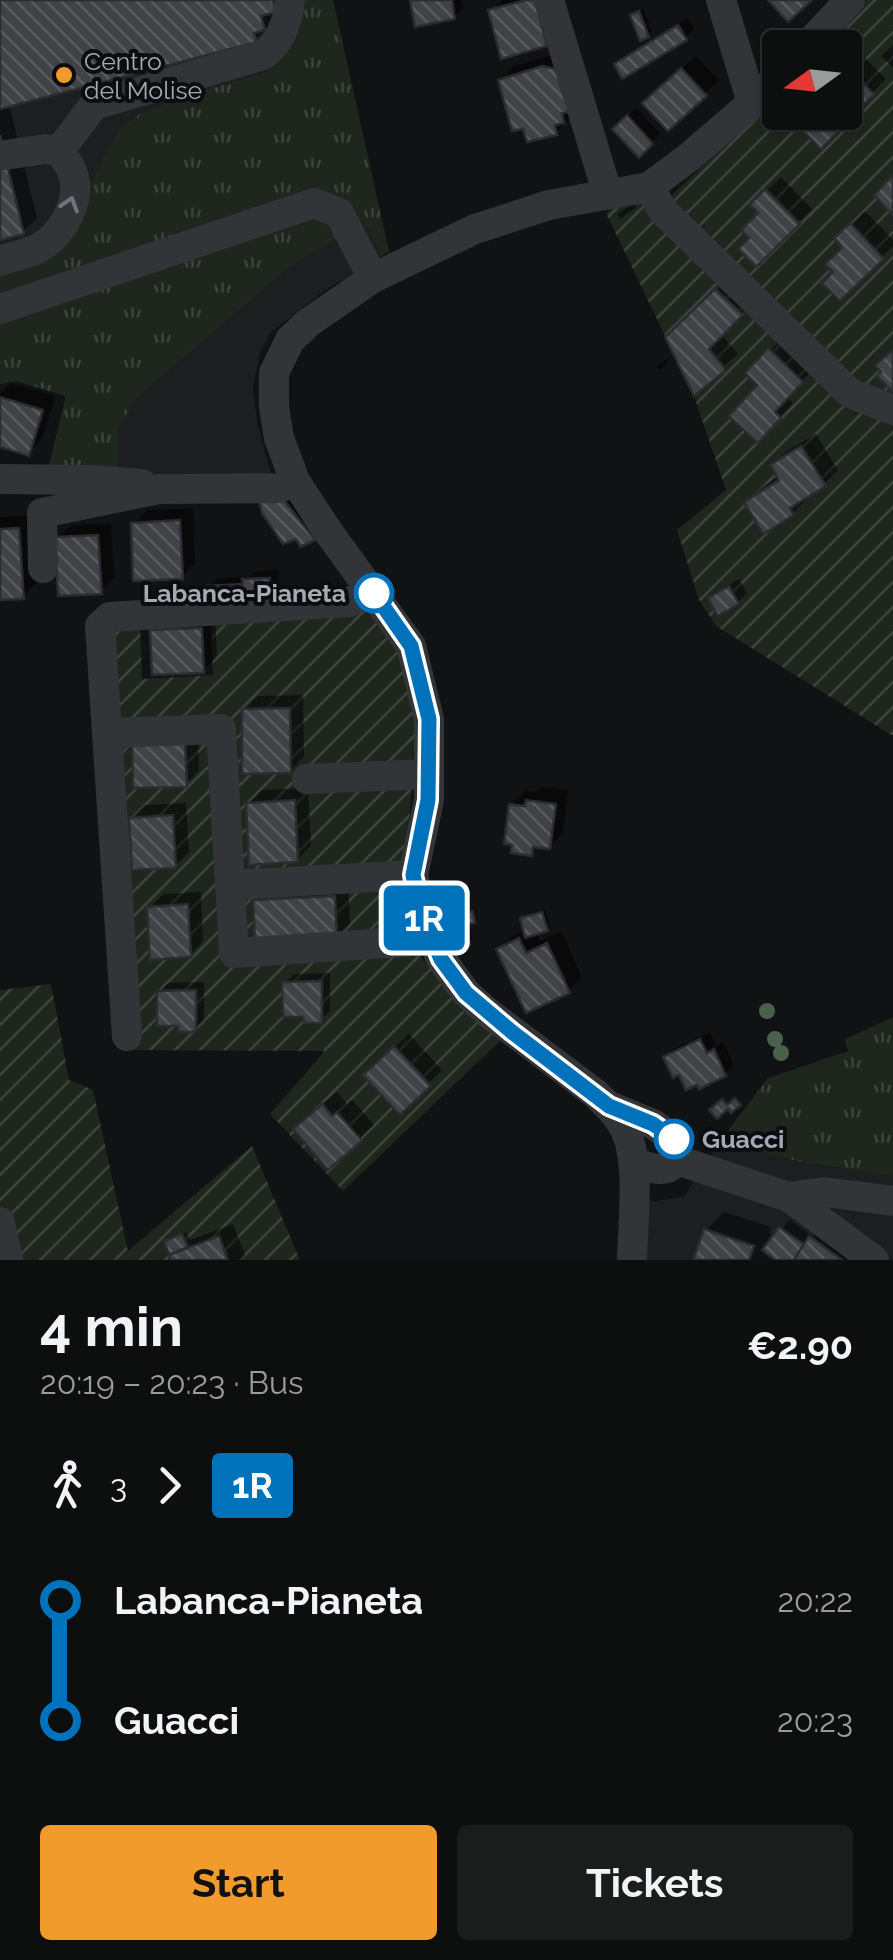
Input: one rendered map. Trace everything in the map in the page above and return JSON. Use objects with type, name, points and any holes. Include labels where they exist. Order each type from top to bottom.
[{"type":"street","points":[[59,151],[94,105],[264,55],[282,34],[290,0]]},
{"type":"street","points":[[549,0],[608,194]]},
{"type":"street","points":[[721,0],[752,103]]},
{"type":"street","points":[[822,30],[850,0]]},
{"type":"street","points":[[633,1162],[664,1170],[672,1166],[677,1160],[674,1139],[653,1124],[609,1106],[466,993],[441,959],[421,911],[413,875],[428,800],[429,719],[411,646],[294,481],[279,438],[274,373],[290,340],[373,278],[475,228],[549,206],[649,186],[688,158],[762,93]]},
{"type":"street","points":[[0,262],[41,247],[58,232],[72,208],[75,184],[59,151],[5,154]]},
{"type":"street","points":[[649,186],[663,211],[850,393],[893,410]]},
{"type":"street","points":[[0,309],[314,203],[339,213],[373,278]]},
{"type":"street","points":[[0,478],[140,483],[159,489]]},
{"type":"street","points":[[42,568],[42,513],[159,489],[280,488],[294,481]]},
{"type":"street","points":[[127,1036],[100,626],[110,617],[349,602],[374,593]]},
{"type":"street","points":[[107,733],[222,729],[234,952],[433,940]]},
{"type":"street","points":[[307,779],[429,774]]},
{"type":"street","points":[[230,885],[413,875]]},
{"type":"street","points":[[609,1106],[626,1131],[633,1162],[632,1260]]},
{"type":"street","points":[[677,1160],[789,1198],[874,1260]]},
{"type":"street","points":[[789,1198],[824,1192],[893,1201]]},
{"type":"street","points":[[0,1222],[8,1260]]},
{"type":"shaded area","points":[[0,0],[333,0],[389,252],[324,291],[270,333],[260,353],[253,387],[257,422],[273,481],[49,465],[66,396],[16,381],[0,384]]},
{"type":"shaded area","points":[[720,1141],[801,1162],[893,1176],[893,1260],[640,1260],[640,1203],[684,1197]]},
{"type":"green space","points":[[301,0],[333,0],[389,252],[381,255],[367,225],[290,266],[136,398],[117,431],[118,472],[49,465],[66,396],[16,381],[0,384],[0,271],[81,207],[119,130],[140,114],[269,71],[278,63],[292,39]]},
{"type":"green space","points":[[867,0],[893,0],[893,736],[716,626],[699,600],[677,530],[726,490],[694,396],[606,213],[629,198],[671,196],[762,110],[762,130],[862,130],[862,30],[838,30]]},
{"type":"green space","points":[[373,607],[398,651],[415,718],[404,887],[416,950],[459,1008],[502,1039],[343,1191],[270,1114],[325,1051],[120,1050],[90,630],[140,625],[142,679],[213,675],[211,622]]},
{"type":"green space","points":[[51,984],[69,1080],[93,1090],[128,1251],[252,1146],[300,1260],[0,1260],[0,990]]},
{"type":"green space","points":[[893,1017],[893,1176],[801,1162],[720,1141],[768,1078],[848,1051],[845,1039]]},
{"type":"building","name":"Centro del Molise","points":[[0,0],[273,0],[276,12],[261,16],[265,30],[254,33],[257,42],[0,109]]},
{"type":"building","points":[[410,0],[452,0],[455,19],[415,27]]},
{"type":"building","points":[[535,0],[547,46],[501,59],[488,10]]},
{"type":"building","points":[[768,0],[812,0],[788,22]]},
{"type":"building","points":[[639,11],[649,37],[640,41],[630,15]]},
{"type":"building","points":[[678,25],[687,40],[622,79],[614,64]]},
{"type":"building","points":[[542,66],[560,70],[571,112],[562,113],[564,123],[555,125],[557,135],[527,142],[523,129],[512,131],[498,80]]},
{"type":"building","points":[[681,68],[707,96],[668,131],[642,103]]},
{"type":"building","points":[[862,82],[874,94],[862,106]]},
{"type":"building","points":[[627,115],[653,144],[639,158],[612,129]]},
{"type":"building","points":[[802,130],[839,130],[821,149]]},
{"type":"building","points":[[0,135],[24,234],[0,240]]},
{"type":"building","points":[[893,175],[893,215],[874,195]]},
{"type":"building","points":[[765,189],[800,224],[756,267],[738,249],[749,238],[741,230],[758,213],[750,204]]},
{"type":"building","points":[[850,223],[884,259],[840,301],[822,283],[833,272],[825,264],[842,248],[834,238]]},
{"type":"building","points":[[715,289],[743,315],[709,349],[726,370],[694,396],[665,337]]},
{"type":"building","points":[[768,348],[803,382],[775,412],[781,418],[758,443],[729,416],[757,385],[745,373]]},
{"type":"building","points":[[893,350],[893,392],[877,376],[881,372],[875,365]]},
{"type":"building","points":[[0,397],[43,410],[29,456],[0,447]]},
{"type":"building","points":[[801,446],[826,486],[790,508],[794,515],[763,534],[744,502],[779,480],[770,465]]},
{"type":"building","points":[[282,498],[315,540],[300,547],[296,539],[283,544],[262,513],[259,501]]},
{"type":"building","points":[[180,520],[183,579],[133,581],[131,523]]},
{"type":"building","points":[[19,528],[24,599],[0,600],[0,529]]},
{"type":"building","points":[[98,535],[102,594],[58,596],[55,537]]},
{"type":"building","points":[[270,578],[271,599],[207,601],[206,586]]},
{"type":"building","points":[[729,586],[739,604],[718,616],[708,598]]},
{"type":"building","points":[[202,628],[204,673],[152,675],[150,630]]},
{"type":"building","points":[[290,708],[291,773],[242,774],[242,709]]},
{"type":"building","points":[[185,742],[187,787],[133,788],[132,743]]},
{"type":"building","points":[[295,800],[298,862],[249,865],[246,803]]},
{"type":"building","points":[[526,800],[556,804],[550,849],[533,847],[532,856],[511,853],[512,845],[504,844],[509,804],[525,806]]},
{"type":"building","points":[[173,815],[176,868],[132,870],[129,818]]},
{"type":"building","points":[[335,896],[337,941],[255,945],[253,900]]},
{"type":"building","points":[[188,904],[191,957],[150,960],[147,907]]},
{"type":"building","points":[[473,911],[475,923],[466,924],[470,945],[464,946],[458,914]]},
{"type":"building","points":[[542,912],[548,931],[525,938],[520,918]]},
{"type":"building","points":[[519,938],[526,953],[547,943],[570,993],[526,1013],[496,949]]},
{"type":"building","points":[[322,981],[322,1023],[304,1023],[303,1017],[283,1017],[282,982]]},
{"type":"building","points":[[196,990],[196,1032],[178,1032],[178,1026],[157,1026],[157,991]]},
{"type":"building","points":[[700,1039],[707,1053],[714,1049],[726,1076],[699,1089],[697,1085],[686,1090],[679,1075],[673,1078],[663,1057]]},
{"type":"building","points":[[394,1046],[431,1086],[400,1115],[363,1075]]},
{"type":"building","points":[[735,1098],[741,1105],[731,1113],[728,1109],[717,1119],[709,1110],[722,1099],[727,1105]]},
{"type":"building","points":[[322,1104],[332,1116],[337,1112],[362,1141],[328,1170],[293,1129]]},
{"type":"building","points":[[779,1227],[805,1245],[794,1260],[775,1260],[762,1250]]},
{"type":"building","points":[[704,1229],[754,1246],[749,1260],[693,1260]]},
{"type":"building","points":[[182,1234],[188,1247],[169,1255],[164,1241]]},
{"type":"building","points":[[219,1236],[228,1260],[171,1260],[169,1255]]},
{"type":"building","points":[[809,1236],[842,1260],[794,1260]]},
{"type":"bus line","name":"1R","points":[[374,593],[411,646],[429,719],[428,800],[413,875],[421,911],[441,959],[486,1012],[609,1106],[653,1124],[674,1139]]},
{"type":"place","name":"Centro del Molise","points":[[64,75]]},
{"type":"place","name":"Labanca-Pianeta","points":[[374,593]]},
{"type":"place","name":"Guacci","points":[[674,1139]]}]
